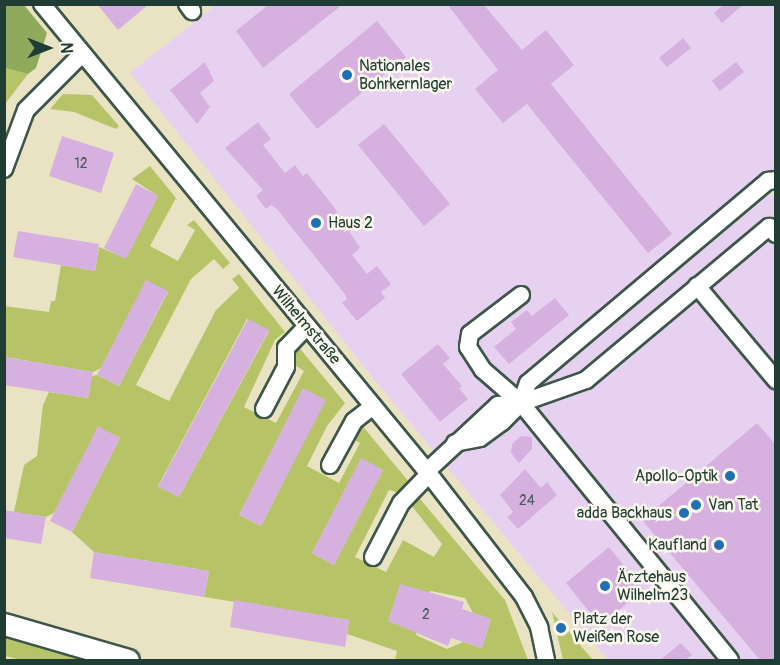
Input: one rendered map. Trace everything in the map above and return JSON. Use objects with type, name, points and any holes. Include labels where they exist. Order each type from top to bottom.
[{"type":"main road","points":[[4,624],[128,660]]},
{"type":"street","name":"Wilhelmstraße","points":[[42,4],[428,472],[524,597],[538,627],[546,660]]},
{"type":"street","points":[[4,169],[26,110],[82,54]]},
{"type":"street","points":[[521,403],[528,383],[768,182],[776,180]]},
{"type":"street","points":[[373,557],[401,503],[454,444],[498,405],[521,403],[586,380],[769,227],[776,234]]},
{"type":"street","points":[[697,286],[776,380]]},
{"type":"street","points":[[521,295],[470,334],[467,341],[483,370],[521,403],[730,660]]},
{"type":"street","points":[[264,409],[286,367],[286,348],[307,326]]},
{"type":"street","points":[[330,465],[354,421],[373,406]]},
{"type":"shaded area","points":[[216,5],[775,5],[775,178],[764,188],[776,199],[775,660],[608,660],[376,382],[130,73]]},
{"type":"green space","points":[[4,5],[24,5],[47,33],[36,68],[28,74],[5,68]]},
{"type":"green space","points":[[5,68],[28,74],[5,104]]},
{"type":"green space","points":[[63,94],[92,95],[119,126],[116,129],[74,112],[50,109]]},
{"type":"green space","points":[[150,166],[176,198],[150,246],[178,261],[195,230],[187,225],[194,220],[230,263],[223,269],[214,259],[191,279],[136,385],[169,401],[216,310],[239,288],[232,279],[239,274],[285,332],[275,340],[244,407],[276,423],[304,371],[293,364],[292,350],[297,345],[345,403],[327,426],[307,466],[339,483],[360,443],[351,438],[360,423],[409,482],[400,493],[389,490],[355,557],[386,572],[403,540],[434,557],[442,544],[411,505],[415,493],[505,600],[528,660],[395,660],[397,651],[347,634],[349,620],[204,597],[209,571],[94,552],[72,532],[120,438],[98,427],[54,513],[46,517],[14,512],[24,465],[37,456],[43,405],[49,392],[88,398],[92,376],[97,375],[119,386],[168,292],[146,281],[101,368],[93,372],[5,357],[4,306],[49,312],[51,301],[55,301],[61,265],[95,271],[99,247],[126,258],[158,196],[132,179]],"holes":[[[247,319],[269,331],[179,497],[158,486]],[[303,389],[325,400],[261,526],[239,515]],[[361,459],[383,470],[334,565],[312,553]],[[431,591],[465,598],[473,613],[491,619],[482,648],[463,642],[447,649],[416,635],[417,631],[388,621]]]},
{"type":"green space","name":"Platz der Weißen Rose","points":[[552,612],[593,660],[563,660]]},
{"type":"green space","points":[[5,636],[86,660],[21,660],[5,656]]},
{"type":"building","points":[[97,4],[149,4],[118,30]]},
{"type":"building","points":[[269,4],[343,4],[263,68],[236,31]]},
{"type":"building","points":[[447,4],[483,4],[522,50],[546,30],[574,65],[551,84],[672,234],[648,253],[527,104],[503,123],[475,89],[498,70]]},
{"type":"building","points":[[724,4],[744,4],[722,23],[714,13]]},
{"type":"building","name":"Nationales Bohrkernlager","points":[[377,21],[406,57],[317,129],[289,94]]},
{"type":"building","points":[[683,38],[691,48],[667,67],[659,58]]},
{"type":"building","points":[[205,62],[214,81],[200,93],[210,107],[197,124],[170,90]]},
{"type":"building","points":[[736,62],[744,72],[720,91],[712,81]]},
{"type":"building","name":"Haus 2","points":[[258,122],[271,139],[263,145],[285,173],[295,165],[303,176],[307,173],[334,207],[360,248],[352,255],[367,274],[377,266],[391,284],[381,292],[385,298],[357,321],[342,303],[347,299],[344,293],[277,209],[271,205],[266,209],[256,196],[263,190],[225,148]]},
{"type":"building","points":[[384,124],[450,204],[424,226],[358,145]]},
{"type":"building","points":[[62,136],[114,153],[101,193],[49,176]]},
{"type":"building","points":[[136,184],[158,196],[126,259],[104,248]]},
{"type":"building","points":[[18,231],[99,244],[95,271],[13,257]]},
{"type":"building","points":[[146,280],[168,291],[119,386],[97,375]]},
{"type":"building","points":[[555,298],[569,315],[509,364],[494,347],[516,329],[511,322],[527,310],[532,316]]},
{"type":"building","points":[[248,319],[269,330],[179,497],[158,487]]},
{"type":"building","points":[[438,344],[450,358],[443,364],[462,386],[459,388],[468,399],[440,422],[401,374]]},
{"type":"building","points":[[4,357],[93,372],[88,398],[4,385]]},
{"type":"building","points":[[303,388],[326,400],[261,526],[239,515]]},
{"type":"building","name":"Kaufland","points":[[757,423],[776,445],[776,660],[760,660],[642,520]]},
{"type":"building","points":[[98,426],[120,438],[72,532],[50,521]]},
{"type":"building","points":[[521,436],[532,437],[532,449],[519,463],[511,453],[512,444]]},
{"type":"building","points":[[361,458],[383,470],[334,565],[312,553]]},
{"type":"building","points":[[525,469],[541,488],[547,482],[557,495],[518,529],[507,517],[513,512],[500,495]]},
{"type":"building","points":[[4,510],[46,517],[41,544],[4,538]]},
{"type":"building","name":"Ärztehaus Wilhelm23","points":[[609,547],[644,590],[600,625],[566,583]]},
{"type":"building","points":[[94,552],[209,571],[204,597],[90,578]]},
{"type":"building","points":[[400,584],[464,602],[462,609],[491,619],[482,648],[451,638],[448,646],[388,621]]},
{"type":"building","points":[[234,600],[349,620],[345,647],[230,627]]},
{"type":"building","points":[[681,643],[692,655],[685,660],[660,660]]},
{"type":"place","name":"Nationales Bohrkernlager","points":[[347,75]]},
{"type":"place","name":"Haus 2","points":[[316,223]]},
{"type":"place","name":"Apollo-Optik","points":[[730,476]]},
{"type":"place","name":"Van Tat","points":[[696,505]]},
{"type":"place","name":"adda Backhaus","points":[[684,513]]},
{"type":"place","name":"Kaufland","points":[[719,545]]},
{"type":"place","name":"Ärztehaus Wilhelm23","points":[[605,586]]},
{"type":"place","name":"Platz der Weißen Rose","points":[[561,628]]}]
